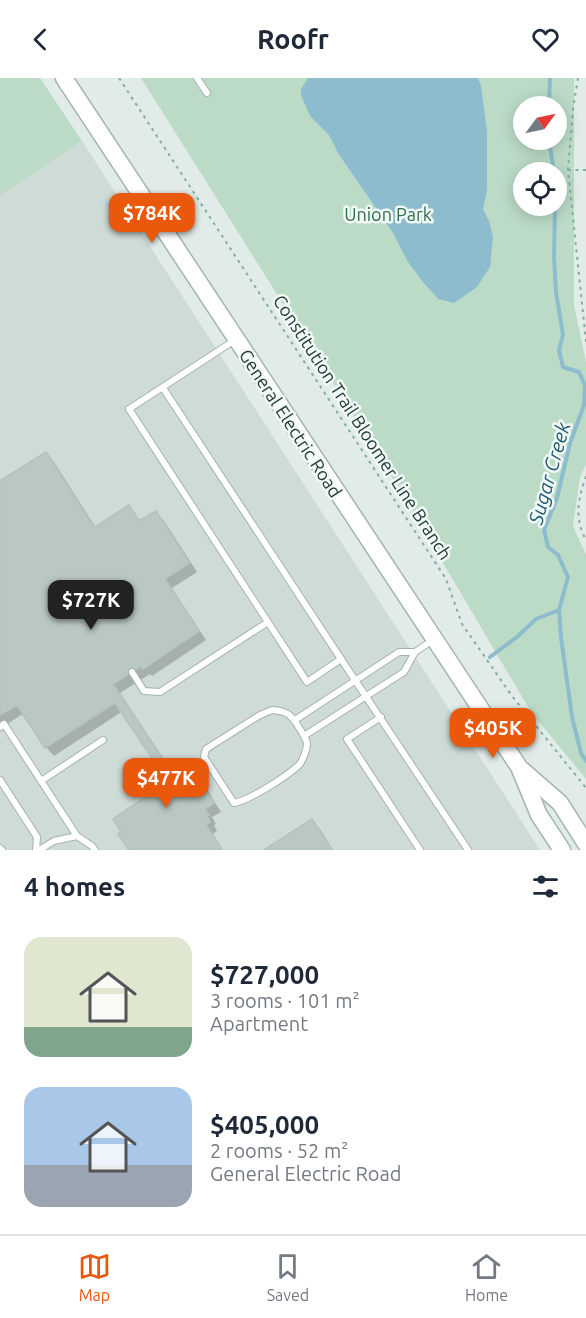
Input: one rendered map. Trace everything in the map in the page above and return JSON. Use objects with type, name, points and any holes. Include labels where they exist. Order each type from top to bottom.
[{"type":"main road","name":"General Electric Road","points":[[64,78],[519,767],[539,815],[562,850]]},
{"type":"main road","name":"General Electric Road","points":[[519,767],[560,803],[586,844]]},
{"type":"lane","points":[[196,78],[207,93]]},
{"type":"lane","points":[[236,339],[129,409],[307,682],[341,659]]},
{"type":"lane","points":[[163,388],[468,850]]},
{"type":"lane","points":[[132,672],[144,691],[160,692],[268,622]]},
{"type":"lane","points":[[304,736],[404,672],[415,652],[434,640]]},
{"type":"lane","points":[[295,720],[399,652],[415,652]]},
{"type":"lane","points":[[272,710],[291,714],[304,736],[307,742],[300,764],[242,801],[234,803],[204,757],[206,749],[260,715],[272,710]]},
{"type":"lane","points":[[381,717],[347,739],[420,850]]},
{"type":"lane","points":[[0,727],[4,724],[77,836],[95,850]]},
{"type":"lane","points":[[41,781],[103,740]]},
{"type":"lane","points":[[0,780],[37,837],[38,850],[54,841],[77,836]]},
{"type":"path","name":"Constitution Trail Bloomer Line Branch","points":[[119,78],[446,579],[462,624],[512,696],[586,788]]},
{"type":"path","points":[[578,78],[568,170],[586,342]]},
{"type":"path","points":[[568,170],[586,170]]},
{"type":"path","points":[[586,476],[580,493],[577,518],[586,540]]},
{"type":"shaded area","points":[[82,141],[540,850],[0,850],[0,196]]},
{"type":"green space","points":[[0,78],[40,78],[82,141],[0,196]]},
{"type":"green space","name":"Union Park","points":[[141,78],[574,78],[574,305],[586,362],[586,464],[580,477],[573,526],[586,555],[586,779],[531,712],[397,485]]},
{"type":"water","points":[[308,78],[478,78],[487,131],[487,190],[483,209],[493,237],[490,267],[477,287],[454,303],[438,299],[423,282],[408,262],[393,233],[338,153],[329,135],[310,116],[301,95],[301,89]]},
{"type":"building","points":[[46,452],[94,528],[129,505],[139,521],[156,511],[189,563],[165,579],[199,631],[143,669],[141,666],[113,684],[175,778],[180,775],[184,782],[187,780],[191,786],[200,781],[214,803],[205,809],[210,822],[206,825],[222,850],[129,850],[118,834],[121,832],[113,819],[168,782],[115,703],[45,748],[17,705],[0,715],[0,481]]},
{"type":"building","points":[[46,452],[94,528],[129,505],[139,521],[156,511],[189,563],[165,579],[199,631],[143,669],[141,666],[113,684],[122,698],[45,748],[17,705],[0,715],[0,481]]},
{"type":"building","points":[[122,698],[175,778],[180,775],[184,782],[187,780],[191,786],[200,781],[214,803],[205,809],[210,822],[206,825],[222,850],[129,850],[118,834],[121,832],[113,819],[168,782],[115,703]]},
{"type":"building","points":[[312,819],[332,850],[264,850]]},
{"type":"building","points":[[312,819],[332,850],[264,850]]},
{"type":"waterway","name":"Sugar Creek","points":[[549,96],[550,78]]},
{"type":"waterway","name":"Sugar Creek","points":[[551,150],[552,162]]},
{"type":"waterway","name":"Sugar Creek","points":[[555,216],[556,292],[563,335],[559,350],[563,367],[579,372],[585,386],[584,405],[570,443],[557,498],[544,530],[548,547],[558,555],[568,577],[559,610],[561,637],[572,717],[581,753],[586,761]]},
{"type":"waterway","name":"Sugar Creek","points":[[490,657],[536,619],[559,610]]}]
